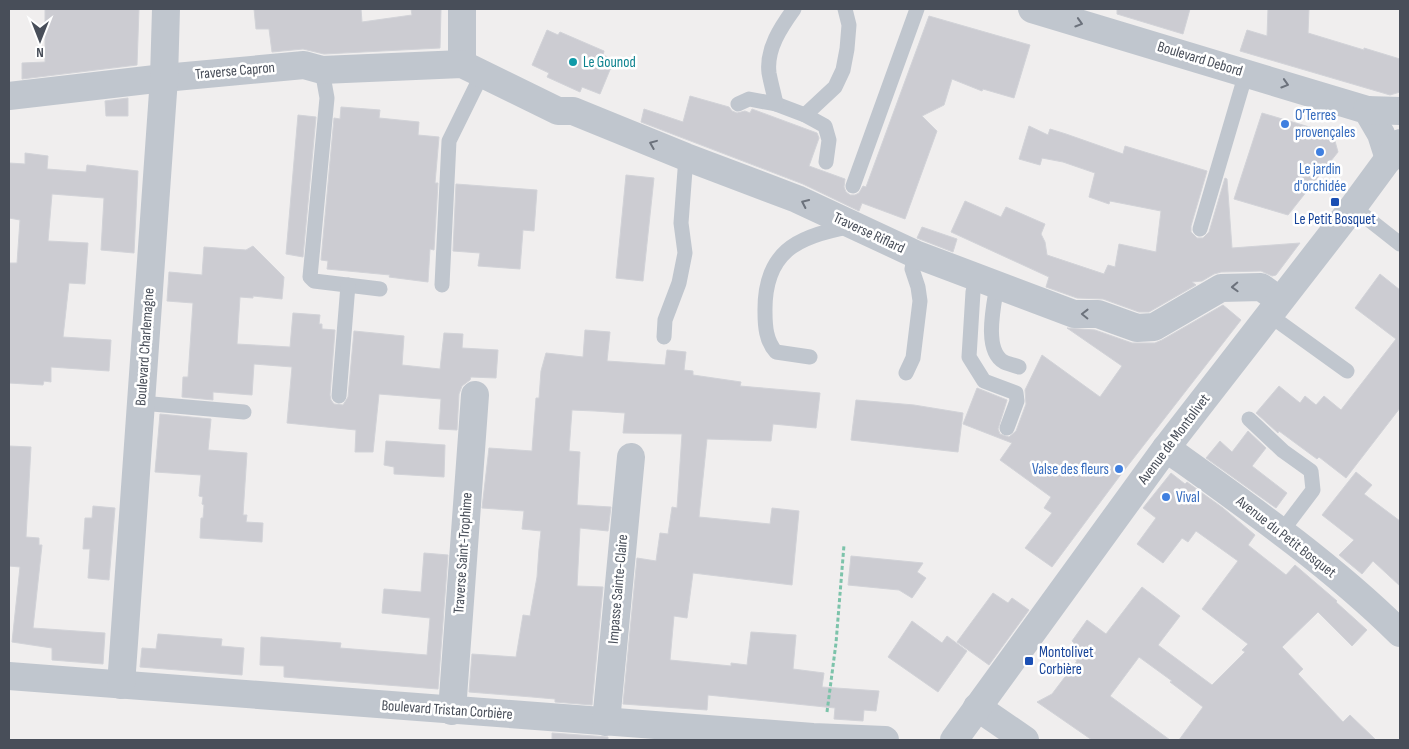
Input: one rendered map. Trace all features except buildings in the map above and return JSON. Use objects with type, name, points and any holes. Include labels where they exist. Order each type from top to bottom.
[{"type":"street","name":"Boulevard Charlemagne","points":[[121,685],[164,78],[166,9]]},
{"type":"street","points":[[462,9],[472,69]]},
{"type":"street","name":"Boulevard Debord","points":[[1032,9],[1367,110],[1400,111]]},
{"type":"street","name":"Traverse Capron","points":[[9,96],[164,78],[304,65],[322,70],[472,69]]},
{"type":"street","name":"Traverse Riflard","points":[[472,69],[558,111],[573,111],[797,199],[915,254],[1074,314],[1098,314],[1137,328],[1154,327],[1221,288],[1261,287],[1274,307]]},
{"type":"street","points":[[1367,110],[1381,134],[1396,150]]},
{"type":"street","name":"Avenue de Montolivet","points":[[954,740],[1166,448],[1396,150]]},
{"type":"street","name":"Traverse Saint-Trophime","points":[[452,710],[475,395]]},
{"type":"street","name":"Avenue du Petit Bosquet","points":[[1166,448],[1282,531],[1369,603],[1400,633]]},
{"type":"street","name":"Impasse Sainte-Claire","points":[[606,722],[631,457]]},
{"type":"street","name":"Boulevard Tristan Corbière","points":[[9,676],[824,738],[884,740]]},
{"type":"street","points":[[977,707],[1025,740]]},
{"type":"lane","points":[[776,104],[769,71],[771,50],[778,31],[794,9]]},
{"type":"lane","points":[[805,115],[835,87],[843,70],[849,24],[845,9]]},
{"type":"lane","points":[[853,186],[917,9]]},
{"type":"lane","points":[[442,285],[449,141],[472,69]]},
{"type":"lane","points":[[322,70],[327,98],[310,277],[314,281],[380,289]]},
{"type":"lane","points":[[1200,229],[1246,73]]},
{"type":"lane","points":[[738,104],[749,99],[776,104],[805,115],[825,126],[829,140],[826,162]]},
{"type":"lane","points":[[664,337],[665,320],[679,283],[685,253],[681,223],[686,157]]},
{"type":"lane","points":[[1353,207],[1400,244]]},
{"type":"lane","points":[[810,357],[776,352],[771,346],[765,326],[765,298],[769,274],[779,258],[799,242],[831,230],[853,226]]},
{"type":"lane","points":[[906,373],[913,358],[920,300],[912,269],[915,254]]},
{"type":"lane","points":[[987,282],[994,349],[1002,361],[1019,367]]},
{"type":"lane","points":[[987,282],[973,292],[969,357],[984,382],[1016,393],[1017,401],[1007,428]]},
{"type":"lane","points":[[339,396],[348,285]]},
{"type":"lane","points":[[1274,307],[1347,371]]},
{"type":"lane","points":[[141,403],[244,412]]},
{"type":"lane","points":[[1249,419],[1283,450],[1311,471],[1313,490],[1282,531]]},
{"type":"path","points":[[824,738],[836,643],[844,545]]},
{"type":"place","name":"Le Gounod","points":[[573,62]]},
{"type":"place","name":"O’Terres provençales","points":[[1285,124]]},
{"type":"place","name":"Le jardin d'orchidée","points":[[1320,152]]},
{"type":"place","name":"Le Petit Bosquet","points":[[1335,202]]},
{"type":"place","name":"Valse des fleurs","points":[[1119,469]]},
{"type":"place","name":"Vival","points":[[1166,497]]},
{"type":"place","name":"Montolivet Corbière","points":[[1029,661]]}]
